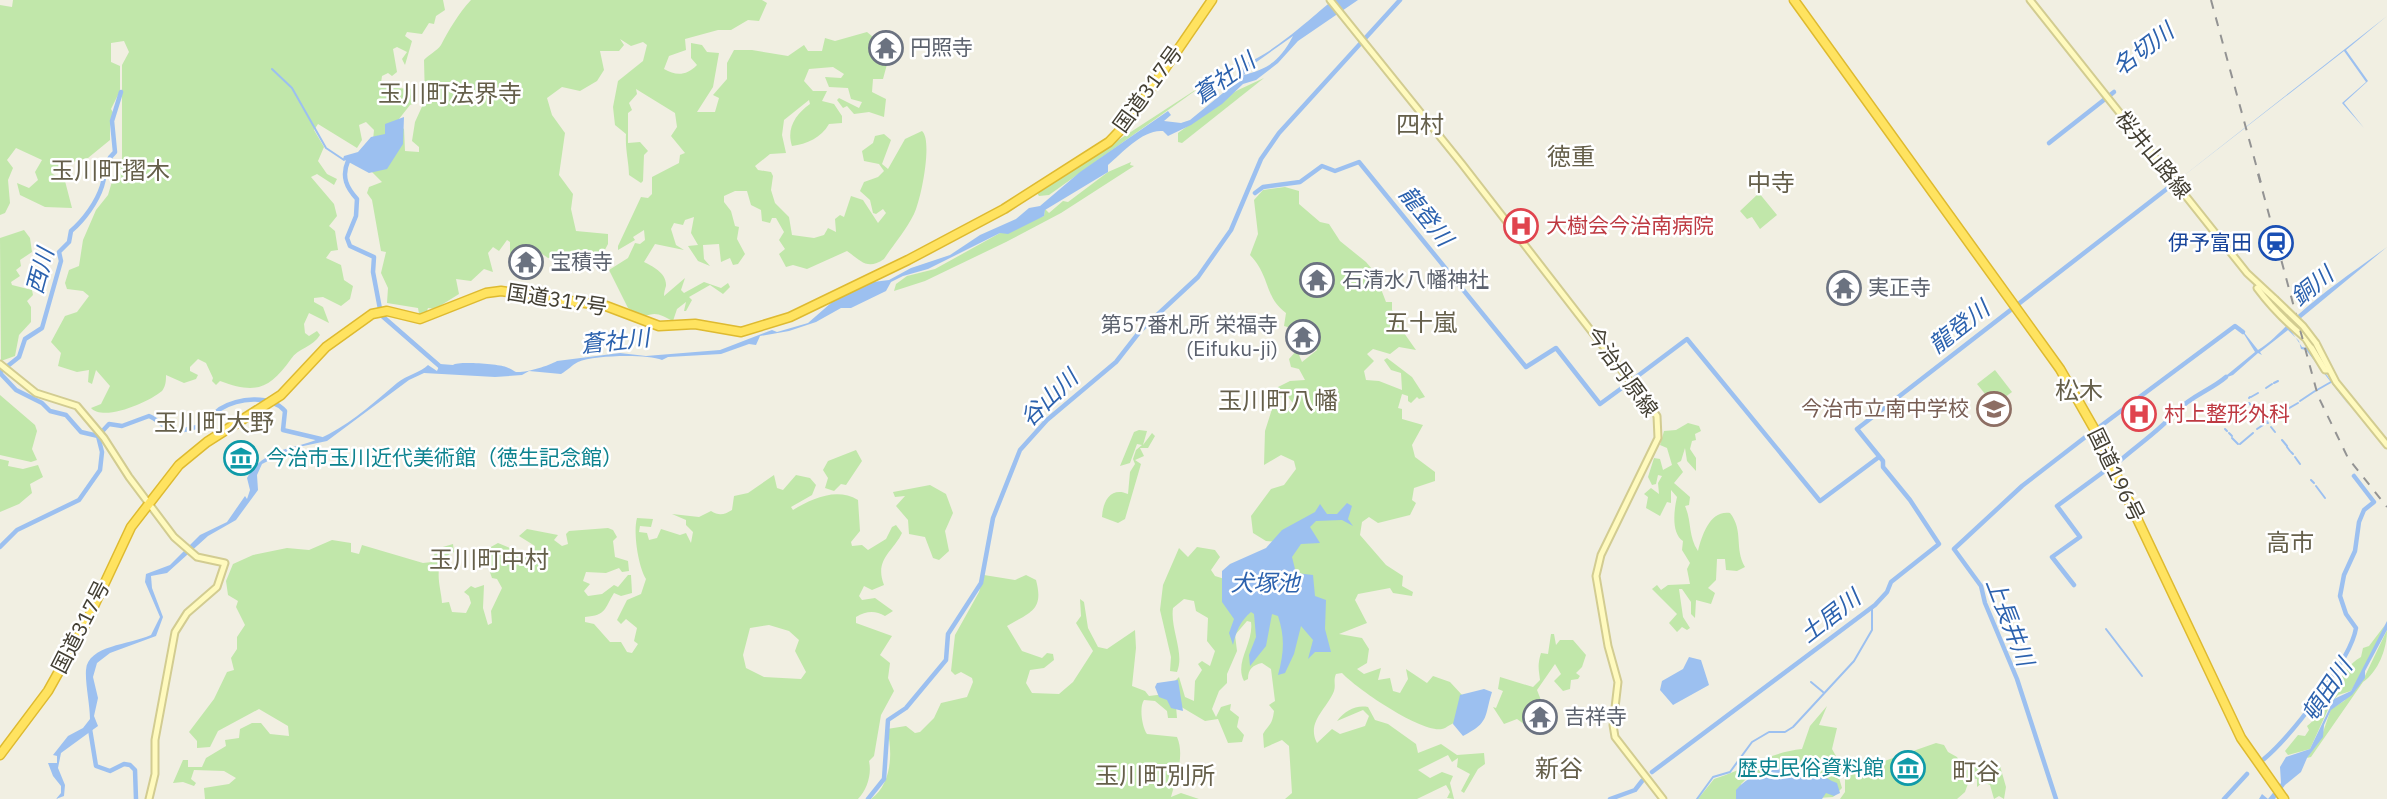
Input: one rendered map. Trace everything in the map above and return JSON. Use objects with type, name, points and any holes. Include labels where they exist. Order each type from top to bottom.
[{"type":"highway","name":"国道196号","points":[[1792,0],[2060,369],[2096,432],[2241,738],[2264,777],[2281,798]]},
{"type":"highway","name":"国道317号","points":[[0,755],[48,691],[89,616],[127,534],[171,473],[195,451],[271,402],[294,383],[332,342],[372,314],[387,311],[420,319],[492,292],[577,300],[606,306],[659,326],[690,324],[741,332],[790,317],[996,213],[1046,185],[1109,142],[1129,121],[1206,2]]},
{"type":"main road","name":"今治丹原線","points":[[1330,0],[1657,415],[1658,438],[1601,555],[1596,576],[1608,646],[1618,682],[1615,737],[1663,799]]},
{"type":"main road","name":"桜井山路線","points":[[2030,0],[2251,277],[2278,315],[2304,337],[2309,349],[2325,370],[2329,370]]},
{"type":"main road","name":"桜井山路線","points":[[2251,277],[2303,326],[2336,382],[2387,445]]},
{"type":"main road","points":[[0,364],[36,394],[77,406],[184,546],[208,561],[225,563],[217,587],[187,613],[175,632],[155,740],[156,774],[149,799]]},
{"type":"green space","points":[[13,0],[443,0],[445,10],[436,16],[434,24],[429,23],[422,34],[407,32],[405,36],[412,41],[405,65],[402,59],[407,52],[397,47],[393,49],[397,72],[392,76],[388,73],[382,76],[381,83],[394,88],[416,89],[417,102],[410,105],[384,138],[373,140],[374,130],[366,122],[359,125],[362,140],[357,148],[318,124],[314,130],[324,147],[318,161],[327,174],[337,179],[334,185],[317,174],[311,177],[334,204],[337,216],[329,226],[335,231],[338,250],[331,251],[326,258],[341,265],[344,280],[353,286],[350,299],[341,306],[323,297],[314,298],[314,302],[323,307],[329,323],[309,313],[304,324],[305,333],[309,336],[317,331],[320,335],[294,355],[268,383],[252,388],[220,381],[216,385],[206,363],[198,359],[190,367],[190,371],[198,375],[196,379],[184,383],[166,375],[162,391],[156,395],[126,409],[106,413],[91,408],[101,404],[110,386],[96,370],[92,384],[88,382],[89,370],[77,372],[58,366],[61,353],[51,342],[65,316],[77,312],[89,296],[83,291],[67,289],[65,283],[69,270],[79,266],[83,240],[96,210],[108,195],[116,168],[122,160],[122,65],[129,52],[124,41],[111,43],[111,62],[120,66],[120,91],[111,109],[114,114],[110,126],[110,140],[88,158],[69,163],[51,173],[65,181],[72,208],[45,207],[20,195],[17,183],[29,188],[38,180],[35,172],[42,160],[16,148],[7,160],[13,168],[8,180],[10,203],[5,213],[0,215],[0,5],[12,7]]},
{"type":"green space","points":[[471,0],[762,0],[767,3],[759,21],[748,20],[731,30],[718,30],[685,39],[686,50],[669,56],[664,69],[681,74],[697,65],[691,58],[691,43],[702,45],[707,52],[719,53],[713,87],[697,112],[715,112],[719,98],[713,95],[727,79],[727,63],[734,50],[788,56],[804,45],[808,51],[822,51],[825,38],[835,41],[867,32],[873,37],[876,53],[889,57],[883,79],[873,79],[872,92],[886,99],[884,117],[869,112],[854,114],[847,106],[843,108],[837,100],[839,98],[859,108],[862,102],[851,99],[848,88],[829,87],[825,77],[841,78],[844,74],[833,67],[809,69],[804,81],[813,91],[827,91],[822,101],[834,104],[842,116],[842,123],[829,124],[813,140],[792,146],[791,127],[800,112],[810,104],[809,100],[784,120],[782,135],[786,153],[770,154],[755,166],[758,170],[771,172],[771,190],[775,203],[789,217],[792,235],[814,238],[824,235],[828,228],[836,232],[835,219],[840,215],[844,217],[851,196],[863,200],[878,223],[886,213],[883,209],[873,213],[870,200],[860,191],[864,182],[878,177],[884,171],[879,164],[864,161],[862,151],[873,143],[875,136],[884,134],[891,140],[882,164],[888,169],[905,139],[922,131],[926,158],[923,184],[914,214],[884,259],[878,262],[864,263],[847,251],[807,269],[793,265],[786,267],[779,254],[785,249],[779,240],[784,232],[776,218],[772,218],[770,223],[762,221],[761,210],[751,205],[747,191],[735,191],[724,196],[724,202],[731,211],[735,226],[739,227],[737,239],[745,254],[738,264],[733,265],[730,258],[721,262],[719,244],[703,245],[704,259],[710,266],[698,261],[688,246],[698,245],[691,233],[694,217],[685,220],[683,225],[674,223],[671,229],[676,245],[684,250],[655,244],[644,262],[664,277],[664,296],[685,278],[681,290],[684,293],[704,282],[721,288],[728,283],[730,287],[723,294],[710,285],[689,297],[692,300],[686,311],[686,302],[677,309],[673,321],[655,314],[643,317],[628,308],[609,270],[628,258],[635,243],[640,244],[645,240],[644,230],[633,237],[635,240],[618,250],[641,197],[648,198],[652,194],[652,177],[679,163],[680,155],[685,153],[671,136],[677,127],[675,113],[636,89],[637,94],[629,103],[632,110],[628,113],[628,143],[640,142],[648,151],[644,155],[643,181],[641,183],[629,175],[626,134],[615,125],[613,107],[618,81],[643,61],[647,45],[643,42],[631,46],[620,39],[624,45],[619,51],[600,51],[604,70],[597,81],[580,91],[562,87],[547,98],[552,115],[565,133],[559,175],[573,194],[571,209],[576,231],[608,234],[608,244],[600,259],[564,255],[548,258],[532,247],[524,254],[513,252],[515,258],[510,255],[510,242],[507,240],[499,251],[493,247],[488,253],[493,272],[484,269],[471,281],[456,279],[459,294],[435,309],[428,308],[426,314],[419,314],[418,308],[387,303],[388,288],[381,273],[386,252],[381,251],[372,200],[367,193],[369,187],[382,182],[370,170],[401,127],[404,129],[405,151],[419,152],[419,147],[412,141],[415,122],[425,100],[424,60],[441,45]]},
{"type":"green space","points":[[1264,78],[1182,143],[1178,142],[1178,133],[1236,91]]},
{"type":"green space","points":[[1206,83],[1049,195],[1039,196],[1037,193]]},
{"type":"green space","points":[[1131,162],[1130,165],[1134,166],[1061,213],[925,281],[894,291],[896,284],[907,276],[935,269],[1000,233],[1044,216],[1045,209],[1049,213],[1108,172]]},
{"type":"green space","points":[[1285,187],[1299,191],[1299,204],[1320,222],[1329,224],[1340,241],[1366,262],[1384,283],[1381,289],[1386,302],[1392,302],[1392,310],[1401,319],[1397,323],[1416,350],[1399,347],[1390,354],[1373,349],[1367,354],[1374,361],[1364,371],[1366,380],[1379,381],[1402,390],[1401,373],[1391,370],[1384,360],[1387,358],[1412,377],[1425,397],[1417,397],[1411,403],[1408,396],[1402,394],[1398,408],[1402,409],[1402,419],[1423,425],[1412,445],[1415,457],[1435,472],[1435,481],[1414,488],[1412,500],[1416,503],[1410,515],[1378,523],[1369,517],[1362,522],[1360,535],[1386,565],[1403,576],[1402,586],[1413,592],[1412,596],[1393,593],[1390,588],[1358,594],[1355,600],[1367,623],[1339,634],[1362,638],[1369,649],[1367,663],[1357,669],[1364,674],[1381,668],[1378,680],[1390,678],[1393,691],[1400,693],[1408,679],[1406,669],[1427,683],[1433,676],[1450,682],[1463,696],[1457,722],[1442,729],[1432,728],[1390,708],[1342,673],[1336,674],[1334,691],[1316,722],[1314,735],[1317,743],[1332,729],[1340,734],[1365,726],[1369,716],[1363,710],[1337,721],[1351,710],[1368,707],[1375,720],[1388,724],[1416,744],[1418,753],[1441,744],[1457,755],[1484,753],[1485,764],[1478,769],[1464,793],[1461,791],[1470,774],[1457,767],[1458,758],[1452,762],[1448,755],[1418,770],[1430,778],[1442,772],[1453,776],[1450,783],[1454,799],[1447,798],[1450,792],[1446,785],[1417,799],[1285,799],[1292,793],[1289,746],[1282,740],[1264,748],[1263,734],[1274,711],[1269,705],[1275,701],[1271,669],[1262,663],[1250,670],[1248,679],[1244,681],[1242,674],[1241,667],[1250,637],[1251,622],[1247,621],[1235,635],[1237,651],[1227,674],[1227,683],[1219,691],[1212,709],[1216,717],[1221,707],[1231,704],[1230,710],[1239,717],[1237,727],[1244,735],[1242,742],[1228,743],[1218,719],[1205,721],[1178,705],[1174,682],[1179,677],[1185,697],[1194,701],[1195,681],[1202,670],[1198,664],[1202,661],[1210,666],[1215,651],[1207,641],[1208,618],[1196,611],[1194,601],[1184,599],[1173,608],[1179,665],[1177,672],[1170,671],[1171,657],[1160,610],[1163,585],[1179,548],[1188,557],[1197,547],[1215,550],[1220,557],[1211,570],[1215,576],[1231,581],[1293,577],[1279,542],[1266,541],[1253,533],[1251,516],[1271,489],[1284,485],[1296,469],[1294,461],[1281,455],[1264,465],[1265,431],[1272,409],[1296,407],[1288,397],[1273,398],[1278,387],[1290,381],[1305,380],[1299,369],[1291,367],[1289,359],[1297,350],[1302,362],[1317,350],[1302,331],[1295,338],[1290,337],[1291,328],[1284,326],[1286,313],[1274,300],[1257,263],[1250,255],[1258,234],[1254,200],[1263,190]]},
{"type":"green space","points":[[1759,193],[1777,215],[1760,229],[1752,217],[1747,219],[1740,211]]},
{"type":"green space","points":[[24,230],[30,238],[32,252],[20,260],[21,266],[16,270],[20,276],[11,282],[12,285],[32,290],[33,295],[27,301],[31,307],[31,322],[19,335],[15,356],[1,361],[0,238]]},
{"type":"green space","points":[[1995,370],[2012,392],[1994,405],[1977,384]]},
{"type":"green space","points":[[0,395],[35,425],[37,431],[32,449],[37,460],[31,462],[0,455]]},
{"type":"green space","points":[[1688,423],[1699,426],[1701,431],[1695,434],[1696,440],[1692,441],[1690,449],[1696,458],[1696,471],[1687,461],[1685,448],[1681,461],[1677,463],[1683,472],[1674,483],[1690,497],[1689,505],[1685,506],[1695,545],[1698,551],[1712,519],[1723,513],[1730,513],[1737,526],[1740,553],[1745,567],[1737,571],[1726,570],[1725,559],[1717,559],[1716,580],[1708,588],[1715,593],[1711,604],[1696,600],[1695,618],[1691,614],[1691,602],[1682,589],[1679,589],[1683,617],[1690,628],[1687,630],[1682,627],[1677,632],[1669,623],[1677,614],[1652,589],[1657,585],[1661,590],[1668,585],[1690,584],[1687,569],[1690,563],[1682,550],[1683,541],[1675,527],[1677,497],[1671,490],[1671,503],[1667,502],[1660,516],[1646,508],[1648,497],[1644,494],[1651,488],[1659,494],[1658,483],[1662,476],[1658,475],[1656,484],[1652,485],[1648,477],[1654,458],[1660,459],[1663,470],[1672,465],[1667,448],[1660,445],[1664,431],[1676,430]]},
{"type":"green space","points":[[1147,431],[1143,445],[1152,433],[1155,436],[1148,448],[1140,448],[1144,456],[1135,460],[1141,464],[1125,519],[1118,523],[1102,517],[1103,511],[1106,500],[1113,493],[1128,494],[1130,472],[1135,464],[1133,459],[1136,450],[1142,445],[1137,444],[1130,463],[1120,466],[1134,432]]},
{"type":"green space","points":[[856,450],[862,461],[846,485],[841,484],[834,491],[825,488],[828,478],[823,470],[828,461]]},
{"type":"green space","points":[[0,459],[9,461],[8,466],[23,469],[38,465],[43,477],[30,484],[32,493],[19,504],[0,512]]},
{"type":"green space","points":[[774,475],[777,488],[783,490],[796,475],[810,478],[816,485],[812,495],[791,507],[793,510],[824,496],[833,495],[850,496],[858,500],[860,531],[851,542],[852,546],[862,545],[868,550],[886,539],[896,525],[902,533],[883,562],[881,569],[884,585],[872,590],[864,586],[859,596],[862,600],[875,598],[893,611],[885,616],[874,612],[863,613],[856,617],[856,623],[892,636],[880,655],[890,663],[888,678],[894,691],[881,715],[874,756],[869,761],[868,782],[858,799],[205,799],[204,788],[229,784],[236,778],[224,771],[194,770],[191,779],[196,783],[194,786],[183,782],[173,783],[183,760],[188,760],[188,767],[202,767],[206,758],[226,746],[225,740],[239,738],[240,729],[252,723],[261,723],[270,734],[289,736],[288,726],[259,709],[218,731],[210,747],[197,748],[197,741],[189,732],[214,699],[227,672],[234,670],[231,658],[237,649],[237,637],[245,625],[236,607],[238,601],[228,595],[226,581],[233,564],[253,555],[287,548],[309,550],[332,540],[351,543],[351,552],[359,554],[362,545],[423,563],[432,562],[436,549],[453,544],[454,552],[442,561],[439,568],[442,603],[449,602],[452,612],[466,613],[471,603],[464,592],[471,586],[475,588],[484,585],[483,608],[488,625],[492,623],[491,611],[502,588],[497,579],[492,578],[487,564],[489,548],[498,543],[524,554],[534,549],[535,546],[519,536],[527,529],[558,535],[554,540],[562,546],[568,544],[566,534],[569,531],[608,528],[613,530],[617,537],[613,541],[615,557],[628,561],[629,571],[622,572],[619,568],[606,573],[586,572],[583,581],[590,584],[584,591],[588,596],[602,594],[614,585],[618,587],[631,575],[632,593],[621,596],[614,593],[604,610],[597,615],[585,617],[585,622],[594,624],[610,642],[621,642],[627,652],[632,653],[638,644],[634,641],[637,628],[626,619],[621,624],[617,620],[627,600],[641,594],[646,579],[637,549],[637,518],[653,519],[651,527],[640,526],[639,532],[647,533],[649,540],[657,538],[661,529],[680,535],[686,533],[691,543],[693,532],[686,525],[686,520],[672,514],[699,517],[711,511],[724,514],[732,510],[734,496],[748,493]],"holes":[[[769,625],[789,631],[799,640],[795,651],[806,672],[801,679],[764,677],[746,668],[743,655],[750,628]]]},
{"type":"green space","points":[[930,485],[946,494],[953,513],[945,531],[949,551],[939,560],[933,558],[925,537],[909,534],[908,520],[896,506],[905,496],[895,497],[893,492]]},
{"type":"green space","points":[[984,575],[1015,580],[1026,575],[1036,580],[1038,598],[1034,609],[1007,626],[1022,651],[1042,658],[1047,653],[1053,654],[1054,660],[1044,668],[1030,670],[1026,683],[1032,693],[1059,694],[1073,682],[1093,651],[1076,623],[1081,616],[1080,599],[1084,602],[1088,628],[1098,647],[1107,649],[1135,630],[1132,686],[1145,691],[1149,696],[1165,694],[1176,706],[1177,718],[1168,718],[1167,711],[1155,701],[1144,700],[1141,712],[1145,731],[1147,734],[1177,737],[1180,759],[1171,797],[1181,793],[1199,799],[871,799],[878,793],[887,776],[890,748],[887,729],[906,726],[915,733],[920,732],[934,718],[941,703],[967,697],[972,678],[961,672],[955,675],[951,671],[955,635],[979,592]]},
{"type":"green space","points":[[2385,625],[2351,691],[2338,695],[2330,705],[2310,749],[2288,755],[2285,751],[2298,735],[2305,736],[2309,730],[2307,726],[2345,672],[2361,657],[2363,648],[2369,646]]},
{"type":"green space","points":[[2387,630],[2377,666],[2311,757],[2307,758],[2322,735],[2331,709],[2344,701],[2364,678]]},
{"type":"green space","points":[[1551,634],[1554,634],[1556,645],[1560,640],[1573,640],[1586,655],[1582,667],[1576,673],[1580,676],[1571,680],[1570,689],[1563,691],[1554,681],[1561,674],[1555,664],[1537,690],[1544,708],[1528,727],[1517,719],[1504,724],[1493,707],[1496,708],[1503,691],[1498,689],[1500,677],[1533,687],[1540,680],[1540,657],[1541,653],[1548,654]]},
{"type":"green space","points":[[1827,706],[1819,725],[1837,728],[1832,749],[1845,772],[1839,778],[1842,788],[1833,797],[1804,799],[1747,778],[1741,784],[1739,799],[1698,799],[1714,779],[1768,757],[1802,749],[1810,726]]},
{"type":"green space","points":[[1936,743],[1944,745],[1948,752],[1957,757],[1965,771],[1986,761],[1993,774],[2000,766],[2006,787],[2004,799],[1999,796],[1994,799],[1990,785],[1983,782],[1977,787],[1977,779],[1970,778],[1965,792],[1957,799],[1840,799],[1845,792],[1845,778],[1856,771]]},
{"type":"water","points":[[1333,0],[1358,0],[1298,41],[1278,63],[1256,80],[1243,84],[1222,104],[1191,125],[1168,136],[1163,131],[1155,131],[1140,138],[1108,165],[1108,172],[1045,210],[1044,216],[1008,234],[1000,233],[928,269],[903,276],[891,282],[886,291],[851,308],[841,308],[816,322],[789,331],[760,336],[756,345],[749,344],[721,354],[668,357],[662,360],[633,356],[596,358],[578,362],[561,374],[529,371],[522,375],[495,377],[424,373],[409,380],[327,441],[294,448],[262,464],[257,475],[258,490],[236,520],[208,536],[167,573],[151,576],[152,588],[163,617],[156,636],[110,653],[97,663],[93,677],[98,698],[94,716],[98,726],[61,753],[58,768],[65,785],[64,796],[56,799],[61,793],[61,786],[48,763],[57,763],[57,756],[53,755],[68,736],[83,728],[90,719],[86,675],[88,662],[94,655],[111,647],[151,635],[160,617],[145,582],[146,574],[170,565],[200,535],[227,522],[245,496],[247,499],[250,490],[247,478],[264,459],[339,429],[401,380],[428,365],[437,371],[440,364],[487,364],[520,372],[557,361],[620,353],[646,356],[720,350],[772,330],[777,332],[808,323],[839,296],[865,283],[889,280],[911,268],[950,255],[980,235],[1016,219],[1029,208],[1040,206],[1080,172],[1168,111],[1171,115],[1164,121],[1181,123],[1190,120],[1234,84],[1245,63],[1266,53]],"holes":[[[1293,36],[1273,62],[1244,75],[1248,68]]]},
{"type":"water","points":[[2387,16],[2346,50],[2368,81],[2344,103],[2364,128],[2342,103],[2366,82],[2344,51],[2177,181]]},
{"type":"water","points":[[404,117],[403,144],[387,169],[369,173],[343,159],[344,156],[358,152],[371,137],[385,134],[385,124]]},
{"type":"water","points":[[2387,247],[2289,328],[2295,337],[2288,330],[2260,352],[2262,355],[2258,353],[2233,375],[2222,379],[2255,352],[2239,326],[2258,350],[2320,296]]},
{"type":"water","points":[[2300,344],[2307,348],[2350,407],[2306,350],[2301,349]]},
{"type":"water","name":"犬塚池","points":[[1347,503],[1352,506],[1348,519],[1353,526],[1342,520],[1316,521],[1310,527],[1320,543],[1301,544],[1292,557],[1296,573],[1313,575],[1315,596],[1326,600],[1325,629],[1331,652],[1315,652],[1308,659],[1313,640],[1301,626],[1294,654],[1285,673],[1278,675],[1283,638],[1278,616],[1272,614],[1266,646],[1250,666],[1249,655],[1256,637],[1254,614],[1251,612],[1241,623],[1233,645],[1229,633],[1234,619],[1222,602],[1222,571],[1230,564],[1266,548],[1282,530],[1315,512],[1320,504],[1327,514],[1337,514]]},
{"type":"water","points":[[2387,621],[2387,630],[2365,671],[2365,678],[2352,695],[2331,710],[2324,725],[2323,737],[2307,758],[2301,772],[2285,785],[2275,799],[2268,799],[2281,783],[2280,767],[2286,757],[2310,749],[2334,699],[2351,691]]},
{"type":"water","points":[[1689,657],[1701,660],[1709,685],[1673,705],[1660,690],[1662,681],[1683,669]]},
{"type":"water","points":[[1178,680],[1183,711],[1171,708],[1167,700],[1159,697],[1155,687],[1157,683]]},
{"type":"water","points":[[1484,689],[1492,692],[1485,718],[1478,727],[1463,736],[1453,724],[1460,695]]},
{"type":"water","points":[[1799,766],[1837,783],[1840,793],[1834,796],[1826,793],[1822,799],[1736,799],[1736,790],[1757,774]]},
{"type":"waterway","name":"谷山川","points":[[868,799],[884,779],[888,720],[906,708],[946,660],[948,634],[981,583],[993,518],[1020,450],[1047,420],[1116,362],[1141,330],[1198,277],[1231,230],[1261,159],[1279,133],[1400,0]]},
{"type":"waterway","points":[[272,69],[292,88],[326,148],[344,160]]},
{"type":"waterway","name":"西川","points":[[0,372],[19,357],[25,339],[42,328],[61,261],[59,252],[69,242],[71,231],[97,198],[107,163],[115,152],[112,121],[121,92]]},
{"type":"waterway","name":"名切川","points":[[2049,143],[2114,92]]},
{"type":"waterway","points":[[348,161],[346,182],[357,199],[356,216],[347,238],[350,246],[374,257],[373,272],[380,309]]},
{"type":"waterway","name":"龍登川","points":[[1255,193],[1263,187],[1300,182],[1322,166],[1335,171],[1359,162],[1526,367],[1556,348],[1600,404],[1630,382]]},
{"type":"waterway","name":"土居川","points":[[1652,772],[1875,605],[1887,592],[1891,582],[1939,544],[1910,500],[1883,467],[1883,461],[1857,429],[2177,181]]},
{"type":"waterway","points":[[381,315],[443,369]]},
{"type":"waterway","name":"上長井川","points":[[2098,428],[2235,326],[2243,332]]},
{"type":"waterway","name":"龍登川","points":[[1635,378],[1687,339],[1820,501],[1879,457]]},
{"type":"waterway","points":[[0,373],[16,390],[42,403],[50,411],[66,415],[81,432],[98,436]]},
{"type":"waterway","name":"上長井川","points":[[2115,465],[2183,406],[2226,377]]},
{"type":"waterway","points":[[2274,383],[2278,381]]},
{"type":"waterway","points":[[2317,390],[2331,382]]},
{"type":"waterway","points":[[2266,388],[2272,384]]},
{"type":"waterway","points":[[2300,401],[2315,391]]},
{"type":"waterway","points":[[2251,397],[2258,393]]},
{"type":"waterway","points":[[98,436],[109,424],[122,426],[149,416],[172,430],[191,428],[209,421],[218,410],[227,405],[245,400],[263,400],[285,411],[283,430],[321,439]]},
{"type":"waterway","points":[[2249,403],[2255,410]]},
{"type":"waterway","points":[[2267,421],[2298,403]]},
{"type":"waterway","points":[[2256,412],[2264,421]]},
{"type":"waterway","points":[[2257,429],[2263,425]]},
{"type":"waterway","points":[[2271,427],[2275,432]]},
{"type":"waterway","points":[[2229,433],[2232,436]]},
{"type":"waterway","points":[[2240,444],[2253,433]]},
{"type":"waterway","name":"上長井川","points":[[2056,799],[2017,679],[1985,603],[1981,586],[1954,549],[2022,486],[2088,435]]},
{"type":"waterway","points":[[0,547],[17,530],[79,500],[100,470],[102,452],[98,436]]},
{"type":"waterway","points":[[2232,438],[2238,444]]},
{"type":"waterway","points":[[2282,440],[2287,446]]},
{"type":"waterway","points":[[2287,447],[2290,451]]},
{"type":"waterway","points":[[2295,457],[2300,464]]},
{"type":"waterway","points":[[2074,585],[2052,557],[2080,537],[2057,506],[2106,470]]},
{"type":"waterway","name":"頓田川","points":[[2264,759],[2289,734],[2318,697],[2352,642],[2356,628],[2346,614],[2340,596],[2344,575],[2355,551],[2359,522],[2364,510],[2374,502],[2354,476]]},
{"type":"waterway","points":[[2311,480],[2314,483]]},
{"type":"waterway","points":[[2316,486],[2325,498]]},
{"type":"waterway","points":[[1697,799],[1713,777],[1730,772],[1752,742],[1769,732],[1785,732],[1793,727],[1854,661],[1872,630],[1872,607]]},
{"type":"waterway","points":[[2106,629],[2142,676]]},
{"type":"waterway","points":[[1811,682],[1823,692]]},
{"type":"waterway","points":[[90,729],[96,766],[110,771],[124,764],[130,765],[135,770],[136,799]]},
{"type":"waterway","points":[[2224,799],[2247,774]]},
{"type":"waterway","name":"土居川","points":[[1610,799],[1635,790],[1642,781]]},
{"type":"railway","points":[[2211,0],[2261,183]]},
{"type":"railway","points":[[2258,174],[2318,396],[2348,458],[2387,507]]},
{"type":"place","name":"円照寺","points":[[886,48]]},
{"type":"place","name":"大樹会今治南病院","points":[[1521,226]]},
{"type":"place","name":"伊予富田","points":[[2276,243]]},
{"type":"place","name":"宝積寺","points":[[526,262]]},
{"type":"place","name":"石清水八幡神社","points":[[1317,280]]},
{"type":"place","name":"実正寺","points":[[1844,288]]},
{"type":"place","name":"第57番札所 栄福寺 (Eifuku-ji)","points":[[1303,337]]},
{"type":"place","name":"今治市立南中学校","points":[[1994,409]]},
{"type":"place","name":"村上整形外科","points":[[2139,414]]},
{"type":"place","name":"今治市玉川近代美術館（徳生記念館）","points":[[241,458]]},
{"type":"place","name":"吉祥寺","points":[[1540,717]]},
{"type":"place","name":"歴史民俗資料館","points":[[1908,768]]},
{"type":"district","name":"玉川町法界寺","points":[[450,94]]},
{"type":"district","name":"四村","points":[[1420,125]]},
{"type":"district","name":"徳重","points":[[1571,157]]},
{"type":"district","name":"玉川町摺木","points":[[110,171]]},
{"type":"district","name":"中寺","points":[[1771,183]]},
{"type":"district","name":"五十嵐","points":[[1421,323]]},
{"type":"district","name":"松木","points":[[2079,391]]},
{"type":"district","name":"玉川町八幡","points":[[1278,401]]},
{"type":"district","name":"玉川町大野","points":[[214,423]]},
{"type":"district","name":"高市","points":[[2290,543]]},
{"type":"district","name":"玉川町中村","points":[[489,560]]},
{"type":"district","name":"新谷","points":[[1559,769]]},
{"type":"district","name":"町谷","points":[[1976,772]]},
{"type":"district","name":"玉川町別所","points":[[1155,776]]},
{"type":"water label","name":"蒼社川","points":[[1224,78]]},
{"type":"water label","name":"銅川","points":[[2312,286]]},
{"type":"water label","name":"蒼社川","points":[[615,341]]}]
